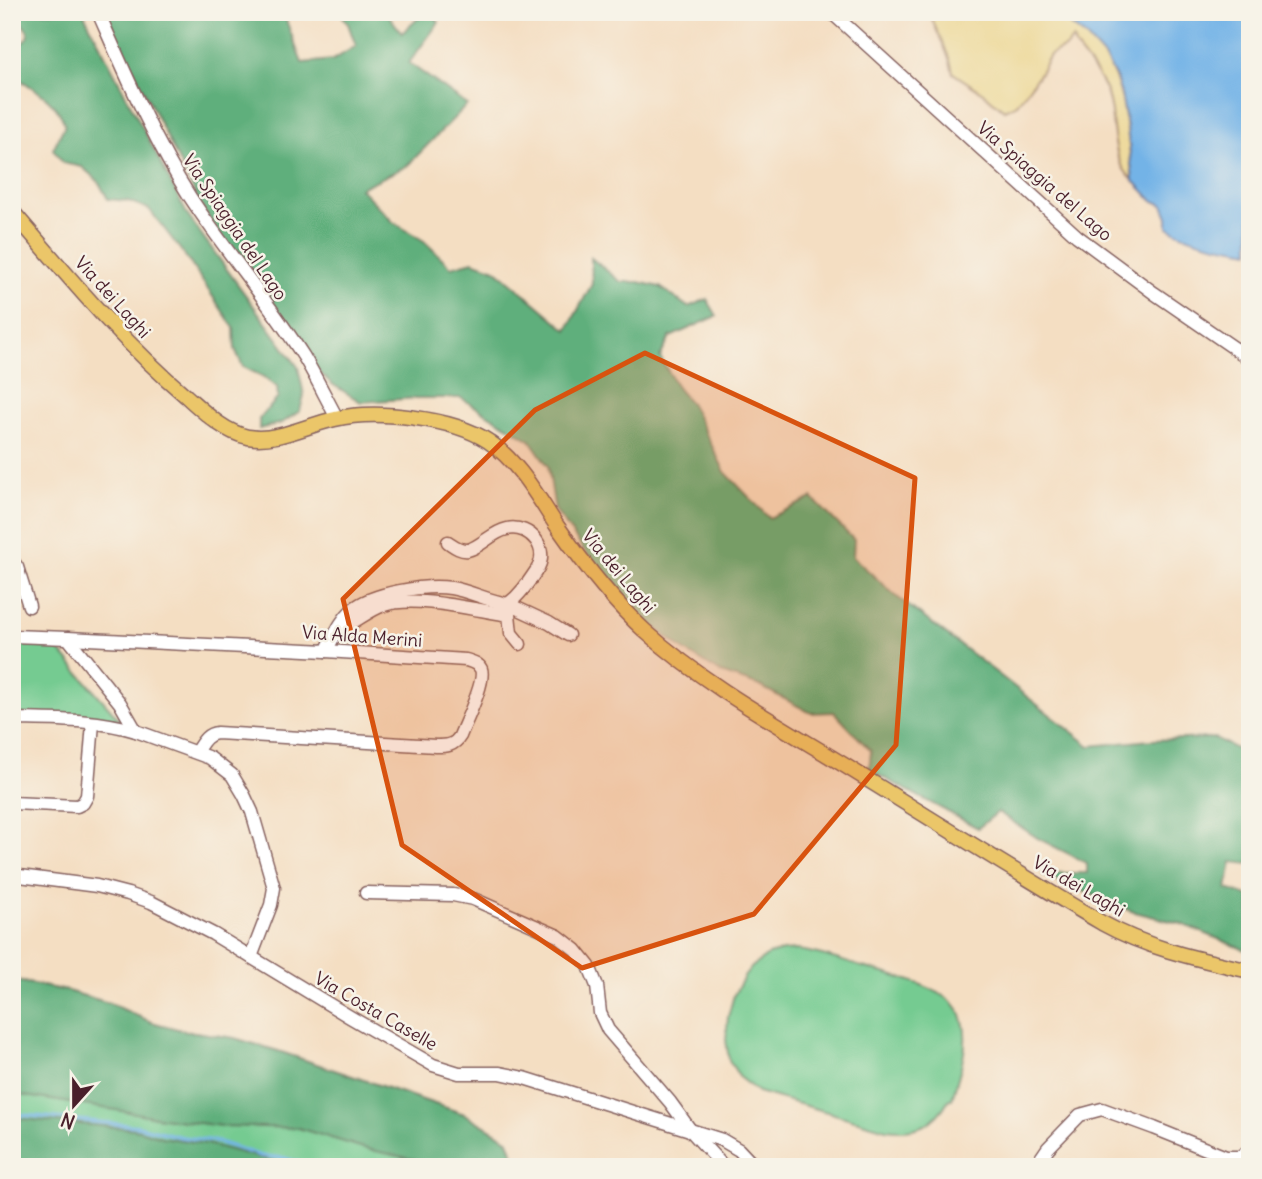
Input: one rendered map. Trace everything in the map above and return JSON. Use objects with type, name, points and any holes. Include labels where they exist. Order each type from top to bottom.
[{"type":"main road","name":"Via dei Laghi","points":[[12,211],[118,333],[176,388],[227,429],[248,437],[277,436],[337,418],[376,415],[454,426],[485,439],[521,472],[575,551],[614,600],[645,631],[699,673],[1102,923],[1156,948],[1250,971]]},
{"type":"street","name":"Via Spiaggia del Lago","points":[[98,12],[170,163],[201,212],[299,350],[337,418]]},
{"type":"street","name":"Via Spiaggia del Lago","points":[[831,12],[1071,231],[1140,283],[1250,359]]},
{"type":"street","points":[[449,542],[466,550],[504,530],[518,529],[530,534],[542,553],[541,562],[522,591],[505,609]]},
{"type":"street","points":[[12,560],[29,606]]},
{"type":"street","points":[[327,651],[350,612],[388,594],[419,588],[449,588],[484,599],[505,609],[549,623],[568,635]]},
{"type":"street","points":[[505,609],[511,633],[520,644]]},
{"type":"street","name":"Via Alda Merini","points":[[12,636],[466,660],[477,664],[481,672],[480,683],[458,740],[450,745],[215,733],[206,737],[196,752]]},
{"type":"street","points":[[68,638],[120,703],[136,731]]},
{"type":"street","points":[[12,719],[93,723],[136,731],[196,752],[221,765],[238,783],[251,808],[272,878],[272,903],[251,957]]},
{"type":"street","points":[[12,803],[77,806],[83,803],[87,798],[93,723]]},
{"type":"street","name":"Via Costa Caselle","points":[[12,875],[90,885],[139,897],[195,923],[438,1067],[459,1073],[500,1073],[524,1078],[728,1142],[755,1167]]},
{"type":"street","points":[[366,893],[453,895],[473,899],[558,936],[576,950],[589,966],[597,986],[600,1013],[607,1030],[724,1167]]},
{"type":"street","points":[[1035,1167],[1048,1148],[1080,1115],[1102,1110],[1226,1157],[1241,1157],[1250,1149]]},
{"type":"highlighted area","points":[[645,353],[915,478],[896,745],[754,914],[582,968],[402,845],[343,599],[535,410]]},
{"type":"green space","points":[[12,12],[83,12],[188,216],[298,367],[304,395],[300,411],[282,423],[259,429],[259,419],[278,398],[277,387],[243,367],[235,349],[234,328],[186,257],[149,209],[128,201],[108,199],[98,181],[82,167],[63,163],[53,149],[65,125],[61,116],[51,102],[12,73],[12,53],[29,36]]},
{"type":"green space","points":[[105,12],[283,12],[302,63],[333,60],[356,46],[348,24],[340,12],[386,12],[402,33],[425,12],[430,12],[439,22],[409,63],[467,105],[407,166],[360,188],[393,222],[424,241],[451,267],[473,261],[495,269],[567,330],[592,284],[591,258],[621,282],[639,282],[660,287],[688,307],[707,299],[717,316],[670,337],[660,357],[678,389],[691,404],[725,472],[769,518],[812,498],[854,540],[853,557],[897,597],[1090,746],[1215,738],[1250,756],[1250,864],[1232,862],[1227,889],[1250,897],[1250,952],[1182,924],[1131,911],[1044,875],[1087,873],[1087,863],[1039,839],[998,812],[978,828],[869,770],[871,751],[834,712],[811,713],[760,686],[721,673],[682,649],[635,612],[597,568],[555,510],[548,466],[530,440],[461,398],[361,402],[332,384],[311,365],[203,210]]},
{"type":"green space","points":[[12,644],[58,649],[121,721],[12,715]]},
{"type":"green space","points":[[798,950],[824,955],[918,984],[938,992],[956,1006],[962,1017],[965,1034],[962,1062],[952,1099],[949,1099],[937,1116],[923,1126],[906,1130],[886,1129],[758,1092],[740,1078],[729,1060],[726,1040],[734,995],[752,967],[768,955]]},
{"type":"green space","points":[[12,980],[109,1003],[151,1022],[181,1030],[234,1038],[278,1051],[464,1114],[507,1139],[519,1167],[12,1167]]},
{"type":"green space","points":[[12,980],[109,1003],[151,1022],[181,1030],[234,1038],[278,1051],[464,1114],[507,1139],[519,1167],[448,1167],[367,1149],[298,1128],[221,1126],[12,1094]]},
{"type":"green space","points":[[12,1118],[136,1129],[277,1162],[280,1167],[12,1167]]},
{"type":"sand","points":[[929,12],[1047,12],[1074,27],[1093,43],[1117,82],[1127,127],[1133,180],[1119,160],[1104,87],[1075,46],[1073,39],[1066,47],[1050,55],[1017,104],[1004,110],[953,73]]},
{"type":"water","points":[[1047,12],[1250,12],[1250,251],[1197,240],[1168,227],[1168,217],[1163,205],[1152,200],[1133,180],[1121,94],[1105,58],[1086,37],[1063,19]]},
{"type":"waterway","points":[[12,1114],[138,1126],[181,1137],[215,1141],[261,1156],[284,1158],[313,1167]]}]
